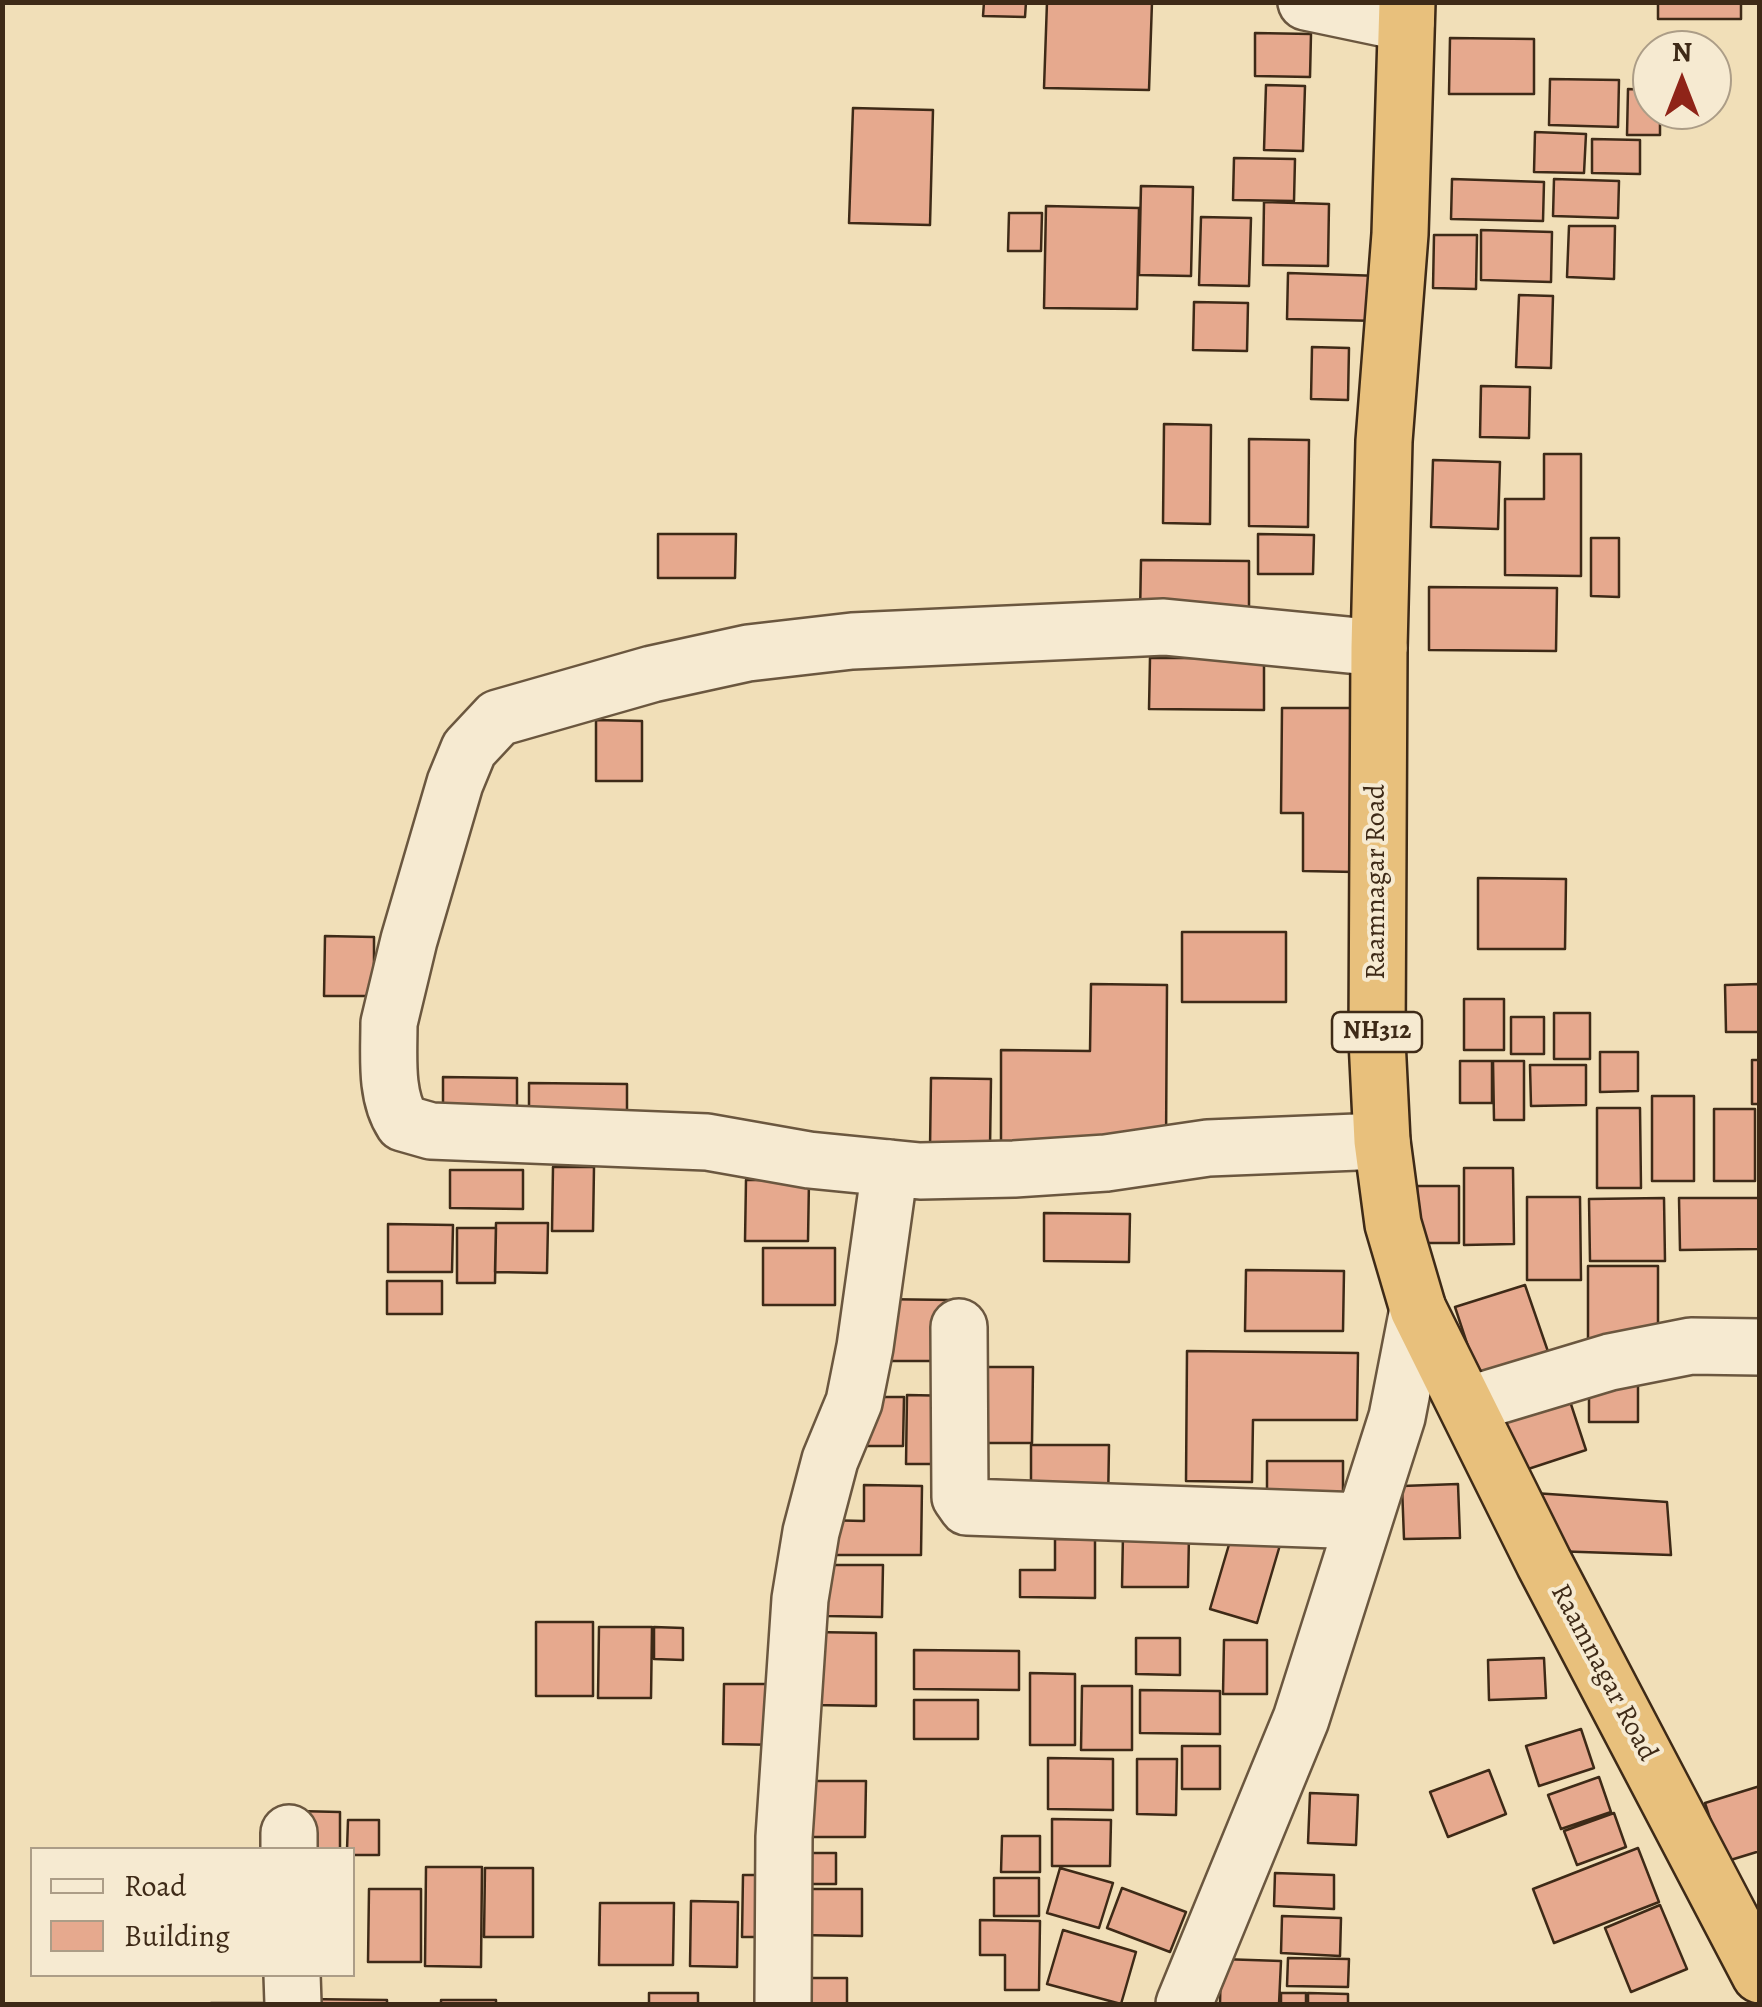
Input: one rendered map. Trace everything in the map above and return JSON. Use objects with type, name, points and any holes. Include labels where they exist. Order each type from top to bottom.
[{"type":"highway","name":"Raamnagar Road","points":[[1407,13],[1400,234],[1384,441],[1379,648],[1377,1040],[1382,1141],[1393,1224],[1418,1309],[1544,1562],[1760,1975]]},
{"type":"street","points":[[1306,2],[1407,13]]},
{"type":"street","points":[[1379,648],[1164,627],[817,645],[748,653],[652,674],[498,718],[470,748],[442,821],[389,1024],[392,1108],[402,1124],[430,1132],[706,1142],[809,1160],[920,1171],[1106,1163],[1208,1148],[1382,1141]]},
{"type":"street","points":[[783,2004],[784,1836],[800,1599],[811,1532],[830,1460],[854,1402],[890,1168]]},
{"type":"street","points":[[1184,2004],[1301,1719],[1397,1417],[1418,1309]]},
{"type":"street","points":[[959,1327],[960,1498],[967,1507],[1364,1522]]},
{"type":"street","points":[[1468,1406],[1559,1375],[1659,1352],[1691,1346],[1760,1347]]},
{"type":"street","points":[[292,1977],[293,2004]]},
{"type":"building","points":[[984,2],[1026,2],[1025,17],[983,16]]},
{"type":"building","points":[[1047,2],[1152,2],[1149,90],[1044,88]]},
{"type":"building","points":[[1658,2],[1741,2],[1741,19],[1658,19]]},
{"type":"building","points":[[1255,33],[1311,34],[1310,77],[1255,76]]},
{"type":"building","points":[[1450,38],[1534,39],[1534,94],[1449,94]]},
{"type":"building","points":[[1550,79],[1619,80],[1618,127],[1549,125]]},
{"type":"building","points":[[1266,85],[1305,86],[1303,151],[1264,150]]},
{"type":"building","points":[[1628,89],[1632,89],[1632,130],[1660,130],[1660,135],[1627,135]]},
{"type":"building","points":[[853,108],[933,110],[930,225],[849,223]]},
{"type":"building","points":[[1535,132],[1586,134],[1584,173],[1534,172]]},
{"type":"building","points":[[1592,139],[1640,140],[1640,174],[1592,173]]},
{"type":"building","points":[[1234,158],[1295,159],[1294,201],[1233,200]]},
{"type":"building","points":[[1452,179],[1544,182],[1543,221],[1451,219]]},
{"type":"building","points":[[1554,179],[1619,181],[1618,218],[1553,216]]},
{"type":"building","points":[[1141,186],[1193,187],[1191,276],[1139,275]]},
{"type":"building","points":[[1264,202],[1329,204],[1328,266],[1263,265]]},
{"type":"building","points":[[1046,206],[1139,208],[1137,309],[1044,308]]},
{"type":"building","points":[[1009,213],[1042,213],[1041,251],[1008,251]]},
{"type":"building","points":[[1201,217],[1251,218],[1249,286],[1199,285]]},
{"type":"building","points":[[1569,226],[1615,226],[1614,279],[1567,277]]},
{"type":"building","points":[[1481,230],[1552,232],[1551,282],[1481,280]]},
{"type":"building","points":[[1434,235],[1477,235],[1476,289],[1433,288]]},
{"type":"building","points":[[1288,273],[1381,276],[1380,321],[1287,319]]},
{"type":"building","points":[[1519,295],[1553,296],[1551,368],[1516,367]]},
{"type":"building","points":[[1194,302],[1248,303],[1247,351],[1193,350]]},
{"type":"building","points":[[1312,347],[1349,348],[1348,400],[1311,399]]},
{"type":"building","points":[[1481,386],[1530,387],[1529,438],[1480,437]]},
{"type":"building","points":[[1164,424],[1211,425],[1210,524],[1163,523]]},
{"type":"building","points":[[1249,439],[1309,440],[1308,527],[1249,526]]},
{"type":"building","points":[[1544,454],[1581,454],[1581,576],[1505,575],[1505,499],[1544,499]]},
{"type":"building","points":[[1433,460],[1500,462],[1498,529],[1431,527]]},
{"type":"building","points":[[658,534],[736,534],[735,578],[658,578]]},
{"type":"building","points":[[1258,534],[1314,535],[1313,574],[1258,574]]},
{"type":"building","points":[[1591,538],[1619,538],[1619,597],[1591,596]]},
{"type":"building","points":[[1141,560],[1249,561],[1249,616],[1140,615]]},
{"type":"building","points":[[1429,587],[1557,588],[1556,651],[1429,650]]},
{"type":"building","points":[[1150,658],[1264,658],[1264,710],[1149,709]]},
{"type":"building","points":[[1282,708],[1357,708],[1356,872],[1303,871],[1303,813],[1281,813]]},
{"type":"building","points":[[596,720],[642,721],[642,781],[596,781]]},
{"type":"building","points":[[1478,878],[1566,879],[1565,949],[1478,949]]},
{"type":"building","points":[[1182,932],[1286,932],[1286,1002],[1182,1002]]},
{"type":"building","points":[[325,936],[374,937],[374,996],[324,996]]},
{"type":"building","points":[[1091,984],[1167,985],[1166,1146],[1001,1145],[1001,1050],[1090,1051]]},
{"type":"building","points":[[1760,984],[1760,1032],[1726,1032],[1725,985]]},
{"type":"building","points":[[1464,999],[1504,999],[1504,1050],[1464,1050]]},
{"type":"building","points":[[1554,1013],[1590,1013],[1590,1059],[1554,1059]]},
{"type":"building","points":[[1511,1017],[1544,1017],[1544,1054],[1511,1054]]},
{"type":"building","points":[[1600,1052],[1638,1052],[1638,1091],[1600,1092]]},
{"type":"building","points":[[1752,1060],[1760,1060],[1760,1104],[1752,1104]]},
{"type":"building","points":[[1460,1061],[1492,1061],[1492,1103],[1460,1103]]},
{"type":"building","points":[[1493,1061],[1524,1061],[1524,1120],[1494,1120]]},
{"type":"building","points":[[1530,1065],[1586,1065],[1586,1105],[1531,1106]]},
{"type":"building","points":[[443,1077],[517,1078],[517,1122],[443,1122]]},
{"type":"building","points":[[931,1078],[991,1079],[990,1148],[930,1148]]},
{"type":"building","points":[[529,1083],[627,1084],[627,1123],[529,1123]]},
{"type":"building","points":[[1652,1096],[1694,1096],[1694,1181],[1652,1181]]},
{"type":"building","points":[[1597,1108],[1640,1108],[1641,1188],[1597,1188]]},
{"type":"building","points":[[1714,1109],[1755,1109],[1755,1181],[1714,1181]]},
{"type":"building","points":[[553,1167],[594,1167],[593,1231],[552,1231]]},
{"type":"building","points":[[1464,1168],[1513,1168],[1514,1244],[1464,1245]]},
{"type":"building","points":[[450,1170],[523,1170],[523,1209],[450,1208]]},
{"type":"building","points":[[746,1180],[809,1180],[808,1241],[745,1241]]},
{"type":"building","points":[[1417,1186],[1459,1186],[1459,1243],[1417,1243]]},
{"type":"building","points":[[1527,1197],[1580,1197],[1581,1280],[1527,1280]]},
{"type":"building","points":[[1664,1198],[1665,1261],[1590,1261],[1589,1199]]},
{"type":"building","points":[[1679,1198],[1760,1198],[1760,1249],[1680,1250]]},
{"type":"building","points":[[1044,1213],[1130,1214],[1129,1262],[1044,1261]]},
{"type":"building","points":[[496,1223],[548,1223],[547,1273],[495,1272]]},
{"type":"building","points":[[388,1224],[453,1225],[452,1272],[388,1272]]},
{"type":"building","points":[[457,1228],[496,1228],[495,1283],[457,1283]]},
{"type":"building","points":[[763,1248],[835,1248],[835,1305],[763,1305]]},
{"type":"building","points":[[1588,1266],[1658,1266],[1658,1346],[1588,1347]]},
{"type":"building","points":[[1246,1270],[1344,1271],[1343,1331],[1245,1331]]},
{"type":"building","points":[[387,1281],[442,1281],[442,1314],[387,1314]]},
{"type":"building","points":[[1525,1285],[1553,1366],[1482,1389],[1455,1307]]},
{"type":"building","points":[[874,1299],[952,1300],[951,1361],[873,1361]]},
{"type":"building","points":[[1187,1351],[1358,1353],[1357,1420],[1253,1420],[1252,1482],[1186,1481]]},
{"type":"building","points":[[979,1367],[1033,1367],[1032,1443],[979,1443]]},
{"type":"building","points":[[1589,1382],[1638,1382],[1638,1422],[1589,1422]]},
{"type":"building","points":[[1565,1386],[1586,1450],[1519,1472],[1498,1408]]},
{"type":"building","points":[[907,1395],[958,1396],[957,1464],[906,1464]]},
{"type":"building","points":[[856,1397],[904,1397],[903,1446],[856,1446]]},
{"type":"building","points":[[1031,1445],[1109,1445],[1108,1505],[1031,1505]]},
{"type":"building","points":[[1267,1461],[1343,1461],[1343,1512],[1267,1512]]},
{"type":"building","points":[[1458,1484],[1460,1538],[1404,1539],[1402,1486]]},
{"type":"building","points":[[864,1485],[922,1486],[921,1555],[821,1555],[821,1520],[864,1521]]},
{"type":"building","points":[[1534,1493],[1667,1502],[1671,1555],[1552,1551]]},
{"type":"building","points":[[1233,1531],[1280,1545],[1257,1623],[1210,1609]]},
{"type":"building","points":[[1123,1534],[1189,1535],[1188,1587],[1122,1587]]},
{"type":"building","points":[[1055,1539],[1095,1539],[1095,1598],[1020,1597],[1020,1570],[1055,1570]]},
{"type":"building","points":[[826,1565],[883,1565],[882,1617],[826,1616]]},
{"type":"building","points":[[536,1622],[593,1622],[593,1696],[536,1696]]},
{"type":"building","points":[[599,1627],[652,1627],[651,1698],[598,1698]]},
{"type":"building","points":[[654,1627],[683,1628],[683,1660],[654,1659]]},
{"type":"building","points":[[812,1632],[876,1633],[876,1706],[812,1705]]},
{"type":"building","points":[[1136,1638],[1180,1638],[1180,1675],[1136,1674]]},
{"type":"building","points":[[1224,1640],[1267,1640],[1267,1694],[1223,1694]]},
{"type":"building","points":[[914,1650],[1019,1651],[1019,1690],[914,1689]]},
{"type":"building","points":[[1544,1658],[1546,1698],[1489,1700],[1488,1660]]},
{"type":"building","points":[[1030,1673],[1075,1674],[1075,1745],[1030,1745]]},
{"type":"building","points":[[724,1684],[783,1684],[783,1745],[723,1744]]},
{"type":"building","points":[[1082,1686],[1132,1686],[1132,1750],[1081,1750]]},
{"type":"building","points":[[1140,1690],[1220,1691],[1220,1734],[1140,1733]]},
{"type":"building","points":[[914,1700],[978,1700],[978,1739],[914,1739]]},
{"type":"building","points":[[1581,1729],[1594,1768],[1539,1786],[1526,1746]]},
{"type":"building","points":[[1182,1746],[1220,1746],[1220,1789],[1182,1789]]},
{"type":"building","points":[[1048,1758],[1113,1759],[1113,1810],[1048,1809]]},
{"type":"building","points":[[1137,1759],[1177,1759],[1176,1815],[1137,1814]]},
{"type":"building","points":[[1489,1770],[1506,1814],[1448,1837],[1430,1792]]},
{"type":"building","points":[[1599,1777],[1611,1812],[1561,1829],[1548,1795]]},
{"type":"building","points":[[807,1781],[866,1781],[865,1837],[806,1837]]},
{"type":"building","points":[[1760,1786],[1760,1851],[1724,1862],[1705,1803]]},
{"type":"building","points":[[1310,1793],[1358,1795],[1356,1845],[1308,1843]]},
{"type":"building","points":[[297,1811],[340,1812],[340,1847],[297,1847]]},
{"type":"building","points":[[1614,1813],[1626,1847],[1577,1865],[1564,1831]]},
{"type":"building","points":[[1052,1819],[1111,1820],[1110,1866],[1052,1866]]},
{"type":"building","points":[[348,1820],[379,1820],[379,1855],[355,1855],[355,1847],[347,1847]]},
{"type":"building","points":[[1002,1836],[1040,1836],[1040,1872],[1001,1872]]},
{"type":"building","points":[[1638,1848],[1659,1902],[1554,1943],[1533,1889]]},
{"type":"building","points":[[793,1853],[836,1853],[836,1884],[792,1884]]},
{"type":"building","points":[[426,1867],[482,1867],[481,1967],[425,1966]]},
{"type":"building","points":[[485,1868],[533,1868],[533,1937],[484,1937]]},
{"type":"building","points":[[1060,1868],[1113,1883],[1099,1928],[1047,1913]]},
{"type":"building","points":[[1275,1873],[1334,1875],[1334,1909],[1274,1906]]},
{"type":"building","points":[[743,1875],[780,1875],[779,1937],[742,1937]]},
{"type":"building","points":[[994,1878],[1039,1878],[1039,1916],[994,1916]]},
{"type":"building","points":[[1122,1888],[1186,1912],[1170,1952],[1107,1928]]},
{"type":"building","points":[[369,1889],[421,1889],[421,1962],[368,1962]]},
{"type":"building","points":[[797,1889],[862,1889],[862,1936],[797,1935]]},
{"type":"building","points":[[691,1901],[738,1902],[737,1967],[690,1966]]},
{"type":"building","points":[[600,1903],[674,1903],[673,1965],[599,1965]]},
{"type":"building","points":[[1660,1905],[1687,1969],[1631,1992],[1605,1928]]},
{"type":"building","points":[[1282,1916],[1341,1918],[1340,1956],[1281,1953]]},
{"type":"building","points":[[980,1920],[1040,1921],[1039,1990],[1005,1990],[1005,1955],[980,1955]]},
{"type":"building","points":[[1063,1930],[1136,1952],[1121,2004],[1047,1984]]},
{"type":"building","points":[[1288,1958],[1349,1959],[1348,1987],[1287,1986]]},
{"type":"building","points":[[1221,1959],[1281,1961],[1279,2004],[1220,2004]]},
{"type":"building","points":[[789,1978],[847,1978],[847,2004],[789,2004]]},
{"type":"building","points":[[649,1993],[698,1993],[698,2004],[649,2004]]},
{"type":"building","points":[[1281,1993],[1306,1993],[1306,2004],[1281,2004]]},
{"type":"building","points":[[1308,1993],[1348,1994],[1348,2004],[1308,2004]]},
{"type":"building","points":[[303,1999],[387,2000],[387,2004],[303,2004]]},
{"type":"building","points":[[441,2000],[496,2000],[496,2004],[441,2004]]},
{"type":"building","points":[[282,2003],[282,2004],[211,2004]]}]
